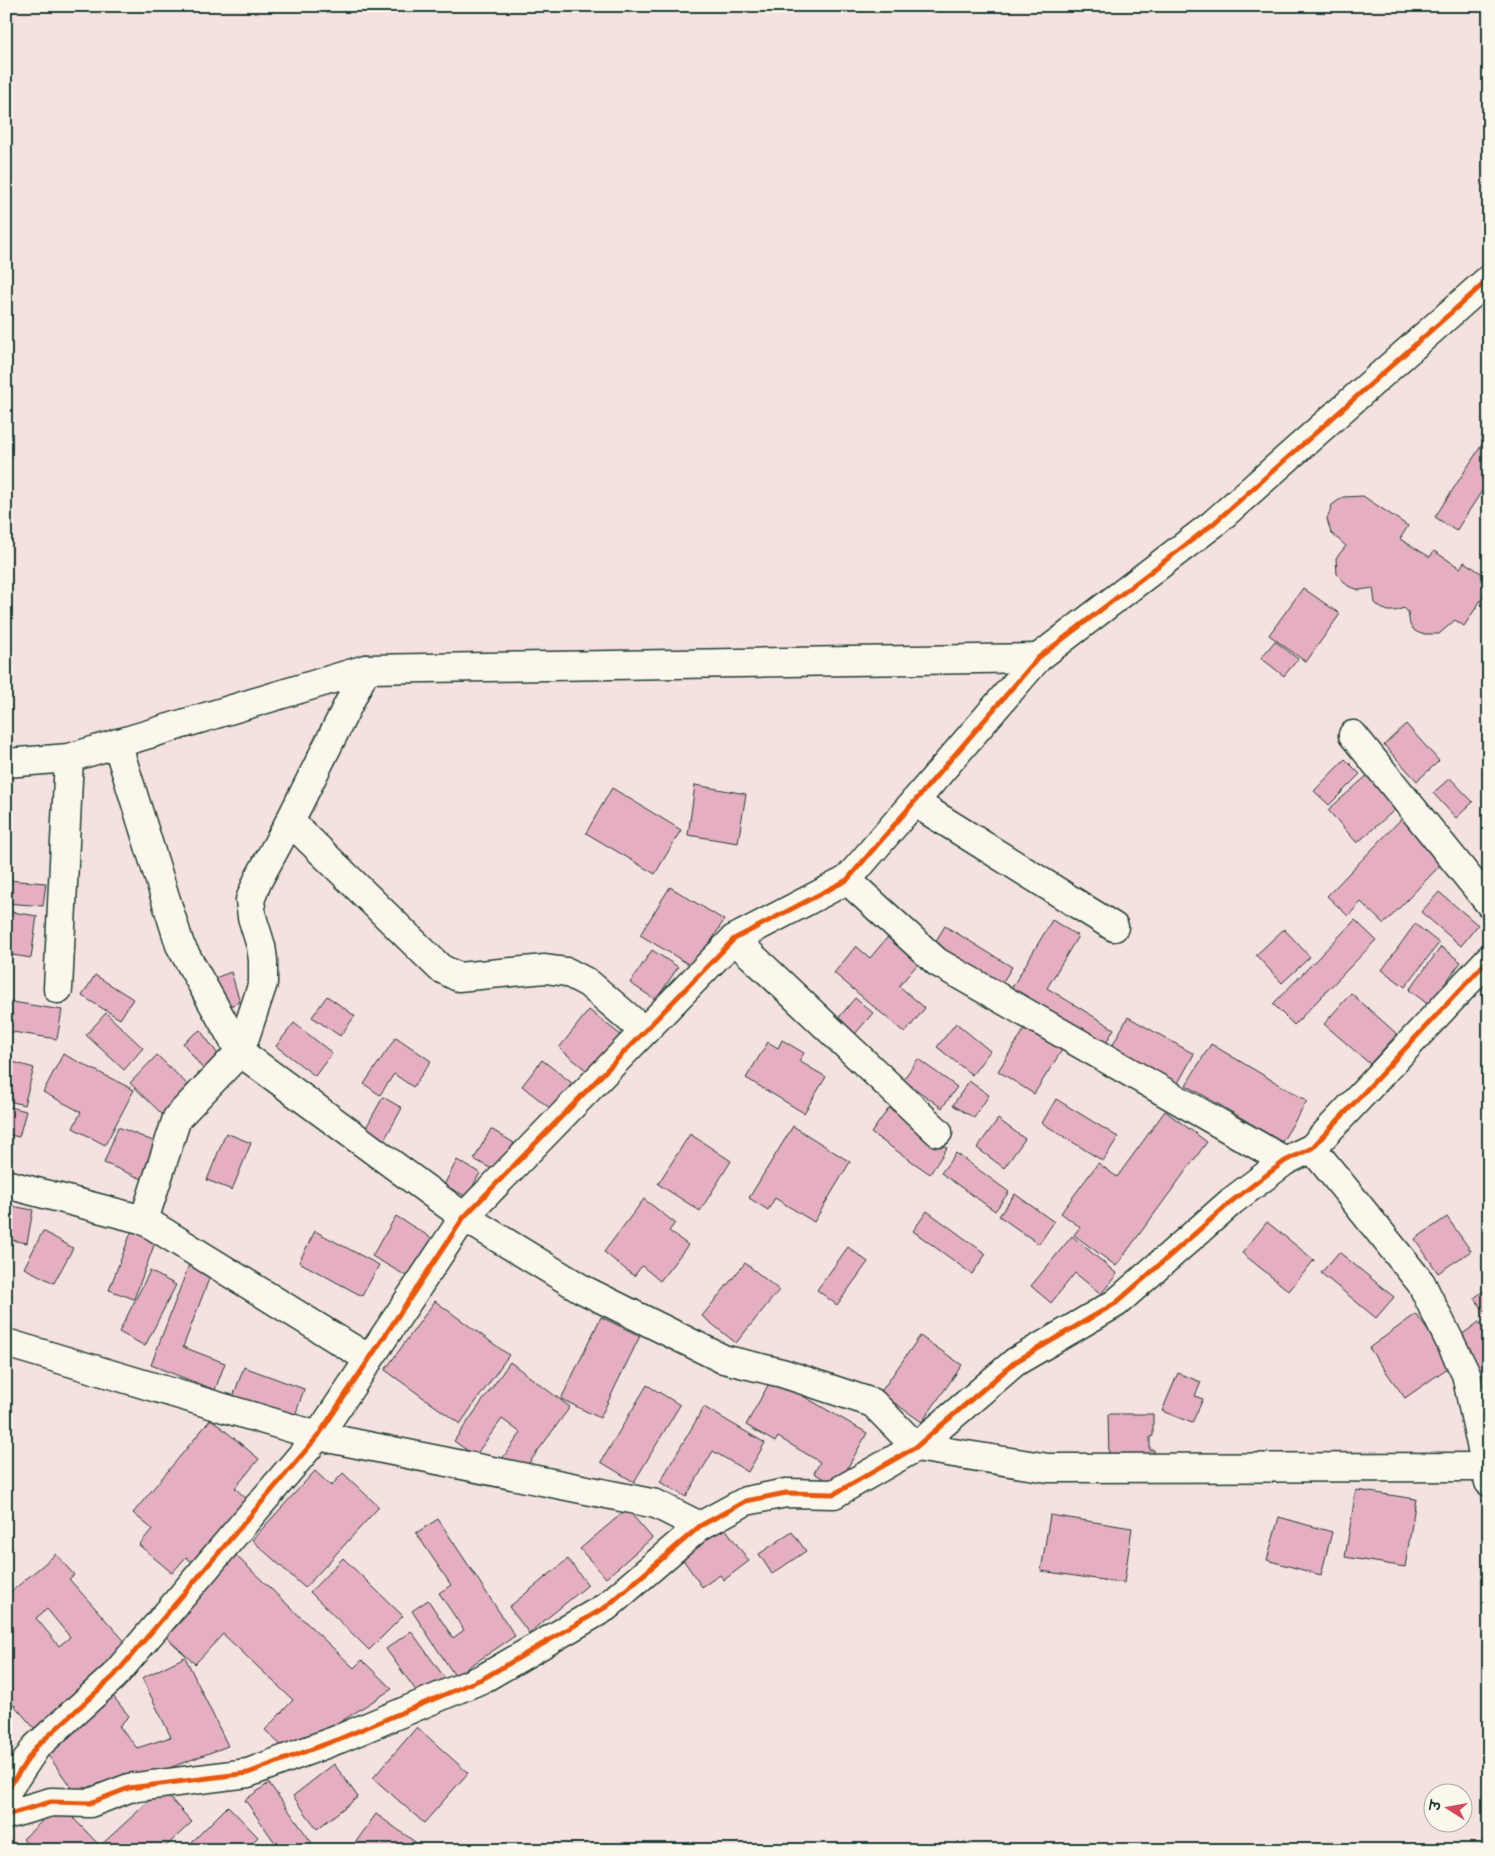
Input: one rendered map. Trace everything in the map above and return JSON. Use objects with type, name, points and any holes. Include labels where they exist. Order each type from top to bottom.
[{"type":"street","points":[[6,1792],[36,1746],[114,1676],[318,1436],[464,1217],[734,939],[847,880],[1038,658],[1213,524],[1489,279]]},
{"type":"street","points":[[6,763],[69,758],[366,669],[1038,658]]},
{"type":"street","points":[[144,1220],[178,1118],[240,1052],[262,983],[261,946],[252,917],[250,900],[258,880],[290,821],[366,669]]},
{"type":"street","points":[[1354,735],[1489,903]]},
{"type":"street","points":[[117,743],[180,945],[240,1052],[464,1217],[582,1289],[723,1359],[782,1373],[873,1402],[916,1447],[1048,1468],[1488,1472],[1466,1374],[1421,1283],[1312,1148]]},
{"type":"street","points":[[58,989],[69,758]]},
{"type":"street","points":[[914,802],[1114,927]]},
{"type":"street","points":[[290,821],[440,968],[458,977],[545,969],[567,972],[588,983],[644,1031]]},
{"type":"street","points":[[847,880],[937,962],[1285,1161]]},
{"type":"street","points":[[734,939],[938,1132]]},
{"type":"street","points":[[6,1815],[51,1802],[90,1803],[129,1788],[248,1773],[339,1739],[484,1678],[606,1607],[700,1526],[746,1502],[786,1493],[834,1494],[916,1447],[1015,1362],[1116,1303],[1232,1201],[1285,1161],[1312,1148],[1489,959]]},
{"type":"street","points":[[6,1184],[144,1220],[369,1359]]},
{"type":"street","points":[[6,1343],[318,1436],[656,1504],[700,1526]]},
{"type":"building","points":[[1483,443],[1489,447],[1489,480],[1456,531],[1435,517]]},
{"type":"building","points":[[1363,496],[1408,526],[1400,539],[1430,557],[1434,551],[1460,568],[1464,562],[1489,578],[1489,588],[1464,626],[1455,620],[1439,634],[1421,634],[1410,625],[1408,612],[1404,608],[1388,611],[1381,608],[1375,603],[1373,588],[1359,590],[1348,586],[1337,574],[1336,558],[1346,546],[1331,533],[1327,519],[1332,505],[1343,497]]},
{"type":"building","points":[[1303,588],[1340,614],[1306,662],[1269,635]]},
{"type":"building","points":[[1275,641],[1298,659],[1284,676],[1261,658]]},
{"type":"building","points":[[1406,724],[1439,761],[1417,781],[1384,745]]},
{"type":"building","points":[[1345,759],[1360,774],[1329,805],[1314,791]]},
{"type":"building","points":[[1369,774],[1398,807],[1357,843],[1328,810]]},
{"type":"building","points":[[1450,778],[1473,802],[1456,818],[1433,793]]},
{"type":"building","points":[[695,785],[746,794],[738,843],[688,835]]},
{"type":"building","points":[[612,788],[681,830],[655,874],[586,833]]},
{"type":"building","points":[[1406,814],[1449,856],[1384,924],[1361,902],[1348,916],[1327,896]]},
{"type":"building","points":[[6,880],[46,883],[43,906],[6,903]]},
{"type":"building","points":[[670,887],[724,920],[695,968],[640,935]]},
{"type":"building","points":[[1439,892],[1478,925],[1461,946],[1421,912]]},
{"type":"building","points":[[6,911],[37,916],[31,958],[6,954]]},
{"type":"building","points":[[1052,920],[1078,936],[1047,988],[1114,1029],[1101,1052],[1007,996]]},
{"type":"building","points":[[1355,920],[1376,940],[1294,1025],[1273,1004]]},
{"type":"building","points":[[1415,924],[1439,943],[1405,987],[1382,970]]},
{"type":"building","points":[[945,926],[1012,967],[999,988],[932,947]]},
{"type":"building","points":[[1284,929],[1310,957],[1282,983],[1256,955]]},
{"type":"building","points":[[892,932],[923,958],[899,986],[925,1008],[905,1033],[834,973],[856,946],[870,958]]},
{"type":"building","points":[[1441,947],[1461,962],[1429,1005],[1409,990]]},
{"type":"building","points":[[652,950],[678,967],[656,1000],[630,983]]},
{"type":"building","points":[[231,972],[240,1002],[224,1008],[215,978]]},
{"type":"building","points":[[95,975],[133,999],[120,1019],[82,996]]},
{"type":"building","points":[[1351,993],[1397,1034],[1370,1064],[1324,1024]]},
{"type":"building","points":[[327,996],[355,1016],[340,1036],[312,1017]]},
{"type":"building","points":[[855,998],[873,1013],[849,1041],[832,1026]]},
{"type":"building","points":[[6,1001],[62,1010],[57,1039],[6,1031]]},
{"type":"building","points":[[589,1010],[622,1036],[592,1075],[559,1048]]},
{"type":"building","points":[[106,1013],[143,1048],[124,1070],[86,1035]]},
{"type":"building","points":[[1128,1017],[1194,1054],[1177,1085],[1111,1048]]},
{"type":"building","points":[[294,1023],[332,1053],[315,1076],[276,1046]]},
{"type":"building","points":[[956,1023],[990,1051],[972,1075],[937,1047]]},
{"type":"building","points":[[1026,1027],[1062,1050],[1034,1094],[998,1071]]},
{"type":"building","points":[[200,1030],[220,1057],[203,1069],[183,1043]]},
{"type":"building","points":[[396,1037],[431,1061],[413,1087],[394,1074],[380,1095],[364,1084]]},
{"type":"building","points":[[782,1040],[804,1053],[799,1061],[826,1077],[804,1113],[746,1078],[768,1042],[778,1048]]},
{"type":"building","points":[[1211,1044],[1307,1101],[1282,1142],[1186,1085]]},
{"type":"building","points":[[63,1054],[134,1090],[105,1145],[73,1128],[81,1112],[43,1092]]},
{"type":"building","points":[[157,1055],[190,1087],[163,1115],[130,1083]]},
{"type":"building","points":[[918,1059],[957,1087],[942,1108],[903,1080]]},
{"type":"building","points":[[6,1060],[34,1068],[24,1105],[6,1100]]},
{"type":"building","points":[[542,1060],[572,1083],[552,1110],[522,1086]]},
{"type":"building","points":[[969,1081],[989,1095],[974,1118],[953,1105]]},
{"type":"building","points":[[383,1097],[402,1108],[382,1144],[363,1133]]},
{"type":"building","points":[[1056,1099],[1118,1137],[1103,1161],[1042,1123]]},
{"type":"building","points":[[6,1106],[26,1111],[19,1137],[6,1134]]},
{"type":"building","points":[[889,1108],[947,1148],[930,1174],[871,1133]]},
{"type":"building","points":[[1165,1111],[1207,1142],[1116,1266],[1074,1235],[1080,1227],[1061,1213],[1098,1163],[1117,1177]]},
{"type":"building","points":[[998,1119],[1025,1139],[1004,1168],[977,1148]]},
{"type":"building","points":[[793,1126],[850,1162],[814,1222],[775,1198],[768,1210],[749,1198]]},
{"type":"building","points":[[118,1127],[158,1143],[152,1183],[104,1163]]},
{"type":"building","points":[[491,1129],[514,1143],[497,1172],[474,1159]]},
{"type":"building","points":[[226,1133],[251,1143],[232,1190],[207,1180]]},
{"type":"building","points":[[690,1134],[731,1161],[700,1211],[658,1184]]},
{"type":"building","points":[[956,1153],[1009,1192],[995,1211],[941,1173]]},
{"type":"building","points":[[457,1160],[480,1173],[467,1197],[444,1185]]},
{"type":"building","points":[[1015,1194],[1054,1222],[1039,1244],[999,1216]]},
{"type":"building","points":[[644,1199],[675,1223],[669,1231],[688,1245],[660,1281],[642,1266],[634,1276],[604,1252]]},
{"type":"building","points":[[6,1205],[33,1210],[27,1243],[11,1240],[9,1253],[6,1253]]},
{"type":"building","points":[[927,1211],[986,1254],[972,1274],[913,1231]]},
{"type":"building","points":[[396,1216],[438,1242],[415,1281],[372,1256]]},
{"type":"building","points":[[1447,1217],[1471,1251],[1438,1273],[1415,1239]]},
{"type":"building","points":[[1267,1222],[1314,1260],[1289,1291],[1242,1253]]},
{"type":"building","points":[[132,1230],[156,1240],[134,1299],[109,1290]]},
{"type":"building","points":[[43,1231],[73,1248],[54,1283],[24,1268]]},
{"type":"building","points":[[315,1231],[379,1265],[362,1296],[299,1262]]},
{"type":"building","points":[[1072,1236],[1117,1274],[1101,1294],[1075,1273],[1051,1303],[1031,1286]]},
{"type":"building","points":[[848,1247],[868,1262],[837,1305],[817,1290]]},
{"type":"building","points":[[1339,1252],[1394,1297],[1376,1318],[1321,1273]]},
{"type":"building","points":[[190,1262],[212,1271],[183,1347],[225,1363],[215,1390],[151,1365]]},
{"type":"building","points":[[745,1263],[779,1290],[736,1343],[702,1316]]},
{"type":"building","points":[[150,1271],[176,1285],[145,1346],[119,1332]]},
{"type":"building","points":[[1489,1287],[1489,1317],[1474,1298]]},
{"type":"building","points":[[435,1301],[509,1355],[460,1424],[385,1370]]},
{"type":"building","points":[[1416,1314],[1452,1365],[1405,1398],[1369,1348]]},
{"type":"building","points":[[601,1317],[640,1336],[600,1418],[561,1399]]},
{"type":"building","points":[[1479,1322],[1487,1333],[1489,1332],[1489,1376],[1485,1378],[1457,1338]]},
{"type":"building","points":[[920,1336],[962,1365],[922,1422],[880,1393]]},
{"type":"building","points":[[510,1362],[570,1407],[521,1474],[501,1460],[521,1433],[502,1419],[475,1456],[454,1441]]},
{"type":"building","points":[[244,1367],[304,1389],[294,1419],[233,1397]]},
{"type":"building","points":[[1178,1373],[1201,1382],[1195,1396],[1203,1399],[1192,1423],[1162,1411]]},
{"type":"building","points":[[772,1378],[867,1433],[837,1487],[814,1473],[820,1462],[778,1437],[775,1442],[746,1425]]},
{"type":"building","points":[[647,1385],[680,1405],[634,1482],[601,1462]]},
{"type":"building","points":[[704,1407],[765,1443],[748,1472],[713,1451],[686,1497],[660,1482]]},
{"type":"building","points":[[1108,1414],[1153,1414],[1153,1436],[1150,1437],[1150,1450],[1154,1450],[1155,1458],[1109,1460]]},
{"type":"building","points":[[211,1419],[259,1459],[235,1488],[251,1503],[198,1567],[186,1557],[172,1573],[139,1545],[152,1529],[133,1513]]},
{"type":"building","points":[[315,1471],[331,1486],[343,1473],[379,1507],[305,1588],[252,1540]]},
{"type":"building","points":[[1356,1490],[1416,1499],[1405,1567],[1345,1557]]},
{"type":"building","points":[[627,1509],[652,1538],[606,1578],[580,1549]]},
{"type":"building","points":[[1050,1515],[1132,1528],[1124,1583],[1041,1571]]},
{"type":"building","points":[[1279,1517],[1332,1532],[1321,1575],[1267,1560]]},
{"type":"building","points":[[438,1519],[515,1636],[455,1676],[412,1611],[428,1600],[453,1638],[464,1630],[439,1593],[451,1585],[416,1533]]},
{"type":"building","points":[[722,1524],[749,1561],[724,1580],[720,1575],[702,1587],[680,1555]]},
{"type":"building","points":[[792,1532],[806,1551],[772,1574],[759,1554]]},
{"type":"building","points":[[229,1549],[354,1668],[362,1660],[392,1689],[290,1754],[265,1730],[293,1700],[223,1634],[195,1664],[166,1637],[190,1612],[179,1602]]},
{"type":"building","points":[[56,1554],[74,1575],[69,1579],[129,1646],[35,1729],[6,1696],[6,1596]],"holes":[[[47,1609],[70,1637],[59,1646],[36,1618]]]},
{"type":"building","points":[[343,1558],[403,1616],[369,1650],[310,1592]]},
{"type":"building","points":[[568,1559],[588,1585],[529,1633],[509,1607]]},
{"type":"building","points":[[411,1631],[447,1681],[422,1699],[386,1649]]},
{"type":"building","points":[[185,1657],[228,1746],[81,1801],[45,1751],[112,1695],[129,1716],[119,1726],[137,1748],[171,1737],[142,1678]]},
{"type":"building","points":[[417,1727],[468,1773],[424,1823],[373,1778]]},
{"type":"building","points":[[334,1764],[358,1797],[317,1829],[293,1796]]},
{"type":"building","points":[[269,1783],[317,1850],[275,1850],[278,1847],[245,1800]]},
{"type":"building","points":[[162,1789],[192,1822],[162,1850],[32,1850],[23,1839],[60,1804],[100,1846]]},
{"type":"building","points":[[228,1806],[258,1837],[245,1850],[200,1850],[192,1842]]},
{"type":"building","points":[[376,1814],[418,1844],[415,1850],[350,1850]]},
{"type":"cycle path","points":[[6,1792],[36,1747],[114,1676],[318,1436],[464,1217],[734,939],[847,880],[1038,658],[1213,524],[1489,279]]},
{"type":"cycle path","points":[[6,1815],[51,1802],[90,1803],[129,1788],[248,1773],[339,1739],[484,1678],[606,1607],[700,1526],[746,1501],[786,1493],[834,1494],[916,1447],[1015,1362],[1116,1303],[1232,1201],[1285,1161],[1312,1148],[1489,959]]}]
